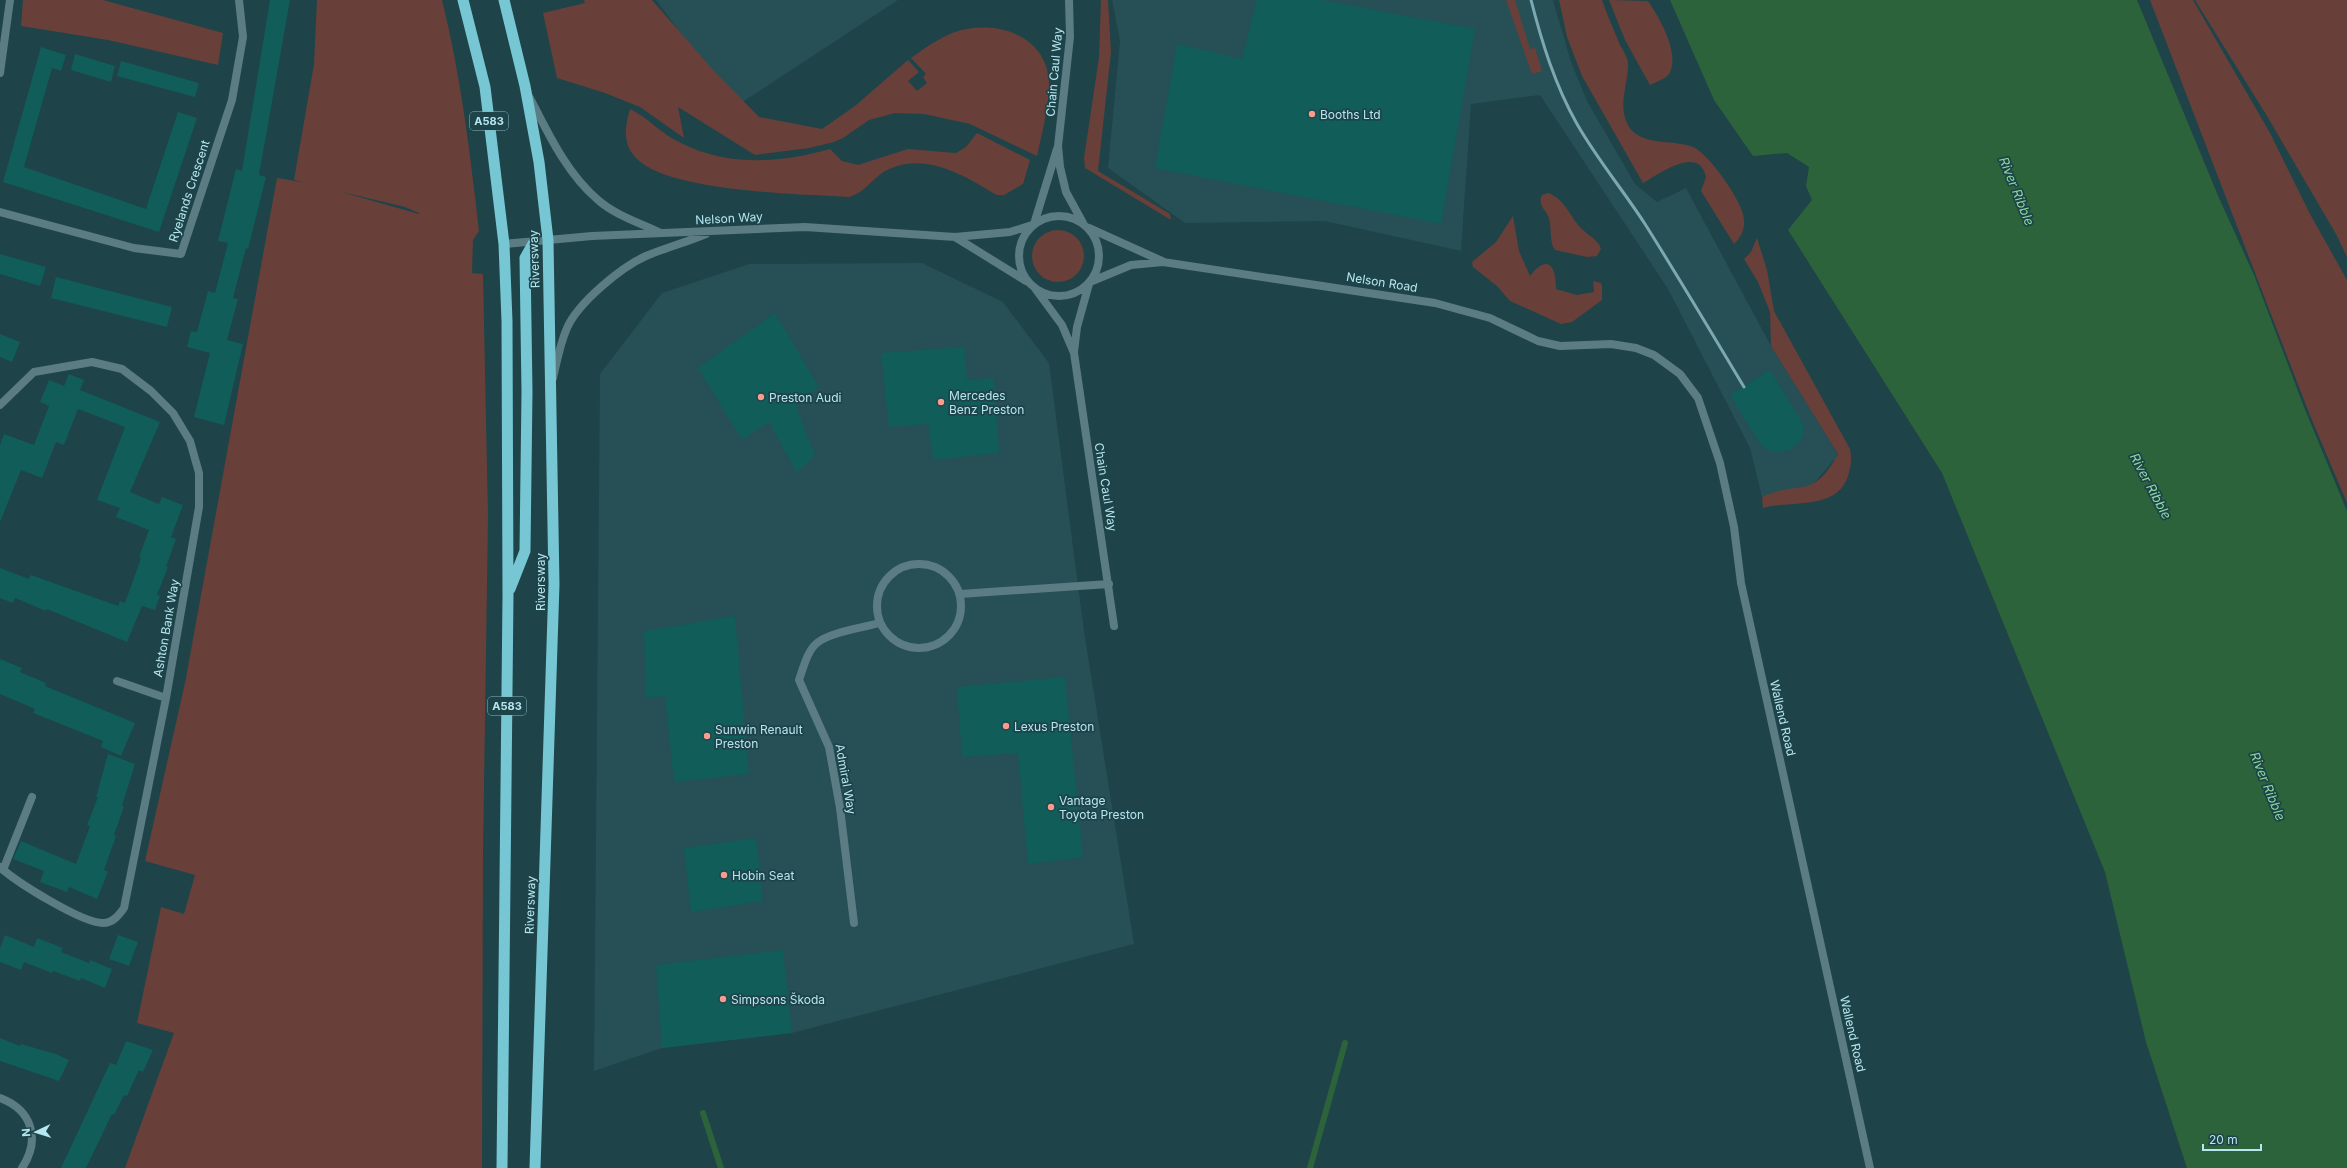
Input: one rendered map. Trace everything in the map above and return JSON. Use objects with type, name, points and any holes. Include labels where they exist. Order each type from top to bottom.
[{"type":"highway","name":"Riversway","points":[[463,0],[485,87],[504,244],[508,321],[508,595],[502,1168]]},
{"type":"highway","name":"Riversway","points":[[504,0],[524,86],[539,162],[548,240],[554,584],[535,1168]]},
{"type":"highway","name":"A583","points":[[508,595],[525,551],[527,399],[525,258],[534,242]]},
{"type":"street","points":[[0,73],[10,0]]},
{"type":"street","name":"Ryelands Crescent","points":[[0,212],[134,248],[181,254],[232,100],[243,37],[239,0]]},
{"type":"street","name":"Chain Caul Way","points":[[1033,225],[1058,146],[1070,37],[1069,0]]},
{"type":"street","points":[[524,86],[547,132],[577,177],[598,200],[623,215],[662,233]]},
{"type":"street","name":"Chain Caul Way","points":[[1058,146],[1060,166],[1066,192],[1086,226]]},
{"type":"street","points":[[1059,215],[1072,217],[1086,226],[1099,248],[1096,272],[1089,283],[1079,291],[1062,296],[1044,293],[1032,285],[1022,273],[1019,261],[1022,242],[1033,225],[1046,217],[1059,215]]},
{"type":"street","name":"Nelson Way","points":[[504,244],[662,233],[805,227],[955,237],[1010,232],[1033,225]]},
{"type":"street","name":"Nelson Road","points":[[1086,226],[1163,262]]},
{"type":"street","points":[[551,388],[560,350],[568,326],[601,288],[625,267],[646,256],[713,232]]},
{"type":"street","name":"Nelson Way","points":[[955,237],[1006,267],[1032,285]]},
{"type":"street","name":"Nelson Road","points":[[1089,283],[1131,265],[1163,262],[1435,303],[1490,318],[1538,341],[1560,346],[1591,345]]},
{"type":"street","name":"Chain Caul Way","points":[[1074,353],[1077,327],[1089,283]]},
{"type":"street","name":"Chain Caul Way","points":[[1032,285],[1062,325],[1074,353],[1114,626]]},
{"type":"street","name":"Wallend Road","points":[[1591,345],[1611,344],[1636,348],[1654,354],[1680,374],[1698,398],[1718,456],[1734,527],[1741,583],[1870,1168]]},
{"type":"street","name":"Ashton Bank Way","points":[[0,406],[34,372],[92,362],[122,369],[151,391],[173,413],[190,441],[199,473],[199,507],[166,698],[124,908],[116,919],[104,923],[90,921],[39,894],[2,868]]},
{"type":"street","points":[[919,564],[934,566],[946,573],[956,584],[960,594],[962,606],[959,622],[951,634],[940,644],[928,648],[913,649],[894,641],[879,623],[876,607],[881,586],[890,574],[904,566],[919,564]]},
{"type":"street","points":[[960,594],[1109,584]]},
{"type":"street","name":"Admiral Way","points":[[854,923],[840,808],[829,747],[799,680],[806,660],[816,644],[830,636],[879,623]]},
{"type":"street","points":[[117,681],[166,698]]},
{"type":"street","points":[[2,868],[32,797]]},
{"type":"street","points":[[0,1098],[13,1103],[23,1112],[29,1122],[32,1136],[30,1149],[22,1168]]},
{"type":"shaded area","points":[[23,0],[103,0],[223,33],[218,65],[108,40],[21,26]]},
{"type":"shaded area","points":[[317,0],[442,0],[460,86],[479,231],[473,240],[472,273],[483,274],[488,517],[483,854],[482,1168],[125,1168],[174,1033],[137,1023],[161,907],[184,914],[195,875],[145,861],[185,683],[277,178],[307,183],[294,180],[314,64]],"holes":[[[338,191],[405,207],[419,214]]]},
{"type":"shaded area","points":[[584,0],[652,0],[713,70],[759,117],[822,129],[855,106],[908,60],[919,72],[908,81],[917,91],[927,83],[923,77],[926,74],[911,58],[945,36],[967,29],[982,28],[1011,32],[1023,38],[1034,47],[1042,58],[1047,71],[1049,87],[1047,104],[1037,156],[970,124],[924,114],[895,113],[869,120],[843,138],[834,142],[809,148],[755,155],[678,107],[684,138],[640,107],[605,93],[557,78],[543,13],[585,3]]},
{"type":"shaded area","points":[[656,0],[898,0],[735,107]]},
{"type":"shaded area","points":[[1101,0],[1108,0],[1111,52],[1098,171],[1170,214],[1171,220],[1085,168],[1084,158],[1099,57]]},
{"type":"shaded area","points":[[1112,0],[1553,0],[1571,62],[1587,101],[1635,184],[1657,202],[1686,188],[1771,346],[1838,454],[1835,459],[1814,483],[1801,489],[1762,497],[1750,448],[1668,289],[1540,95],[1471,104],[1461,251],[1325,221],[1185,223],[1108,168],[1120,41]]},
{"type":"shaded area","points":[[1506,0],[1515,0],[1530,49],[1535,48],[1542,71],[1532,74]]},
{"type":"shaded area","points":[[1559,0],[1602,0],[1628,62],[1623,102],[1625,118],[1628,125],[1641,137],[1650,140],[1687,145],[1695,148],[1709,160],[1725,181],[1743,212],[1743,230],[1741,236],[1734,244],[1701,191],[1706,177],[1702,167],[1695,163],[1687,162],[1678,164],[1668,168],[1643,183],[1582,76],[1567,37]]},
{"type":"shaded area","points":[[1609,0],[1648,1],[1658,16],[1671,46],[1672,66],[1669,74],[1650,85],[1625,40]]},
{"type":"shaded area","points":[[2150,0],[2193,0],[2270,133],[2310,214],[2347,280],[2347,503],[2309,413]]},
{"type":"shaded area","points":[[2195,0],[2347,0],[2347,257],[2336,234],[2267,116]]},
{"type":"shaded area","points":[[630,109],[674,140],[699,151],[736,159],[773,160],[811,154],[830,149],[842,161],[858,165],[908,149],[956,153],[966,147],[977,133],[1030,160],[1023,184],[1004,195],[997,195],[971,180],[944,168],[929,164],[914,163],[900,165],[885,171],[864,189],[849,197],[736,189],[676,178],[652,169],[636,158],[628,147],[626,135]]},
{"type":"shaded area","points":[[1548,193],[1554,195],[1566,207],[1580,227],[1598,243],[1601,249],[1597,256],[1587,257],[1555,250],[1551,239],[1549,218],[1541,205],[1542,195]]},
{"type":"shaded area","points":[[1513,216],[1519,251],[1530,276],[1542,265],[1550,265],[1553,269],[1556,281],[1556,289],[1577,295],[1594,292],[1593,281],[1601,283],[1602,300],[1572,322],[1561,324],[1510,301],[1497,286],[1473,267],[1472,262],[1496,242]]},
{"type":"shaded area","points":[[1058,230],[1068,232],[1076,238],[1082,246],[1084,256],[1082,266],[1076,274],[1068,280],[1058,282],[1048,280],[1040,274],[1034,266],[1032,256],[1034,246],[1040,238],[1048,232]]},
{"type":"shaded area","points":[[1757,238],[1767,270],[1774,311],[1850,449],[1851,459],[1848,476],[1842,487],[1834,495],[1812,502],[1763,508],[1762,497],[1774,492],[1804,487],[1812,484],[1829,469],[1838,454],[1771,346],[1770,312],[1758,282],[1744,259],[1751,252]]},
{"type":"shaded area","points":[[922,263],[1003,302],[1049,363],[1084,631],[1134,944],[792,1033],[662,1048],[594,1071],[600,374],[662,293],[749,264]]},
{"type":"water","name":"River Ribble","points":[[1670,0],[2137,0],[2219,198],[2254,275],[2304,407],[2347,511],[2347,1168],[2187,1168],[2146,1042],[2105,872],[1942,473],[1788,230],[1812,200],[1806,186],[1809,167],[1787,153],[1753,156],[1714,100]]},
{"type":"building","points":[[270,0],[290,0],[259,175],[266,177],[248,249],[246,248],[233,298],[238,299],[227,340],[243,344],[224,425],[194,417],[210,353],[187,347],[191,331],[197,332],[208,291],[215,293],[228,243],[218,241],[236,169],[242,171]]},
{"type":"building","name":"Booths Ltd","points":[[1257,0],[1322,0],[1475,29],[1441,224],[1155,168],[1177,44],[1242,59]]},
{"type":"building","points":[[41,47],[66,55],[61,71],[52,68],[24,167],[146,209],[178,112],[197,118],[159,232],[3,182]]},
{"type":"building","points":[[75,54],[115,66],[111,82],[71,70]]},
{"type":"building","points":[[121,61],[199,83],[195,97],[117,76]]},
{"type":"building","points":[[0,254],[46,267],[40,286],[0,274]]},
{"type":"building","points":[[56,277],[172,307],[167,327],[51,298]]},
{"type":"building","name":"Preston Audi","points":[[775,313],[819,387],[796,406],[815,455],[797,473],[769,422],[742,440],[698,368]]},
{"type":"building","points":[[0,334],[20,342],[12,362],[0,357]]},
{"type":"building","name":"Mercedes Benz Preston","points":[[964,347],[967,380],[994,378],[999,453],[933,460],[928,424],[889,427],[881,353]]},
{"type":"building","points":[[1770,370],[1803,424],[1804,434],[1799,442],[1791,449],[1781,452],[1771,452],[1761,445],[1730,395]]},
{"type":"building","points":[[69,374],[84,380],[80,390],[160,422],[130,492],[159,504],[162,497],[183,505],[171,537],[176,539],[166,567],[168,567],[157,595],[160,596],[155,610],[142,606],[127,642],[47,609],[46,611],[15,598],[13,603],[0,598],[0,568],[29,579],[31,575],[118,606],[120,601],[125,603],[141,558],[139,557],[149,530],[116,517],[120,508],[97,500],[125,427],[78,409],[64,445],[56,442],[42,478],[21,470],[0,522],[0,445],[4,434],[34,445],[49,406],[40,402],[49,380],[64,386]]},
{"type":"building","name":"Sunwin Renault Preston","points":[[735,616],[749,774],[674,782],[665,696],[646,698],[644,631]]},
{"type":"building","points":[[0,659],[22,668],[20,672],[46,683],[45,686],[135,723],[121,756],[101,747],[103,741],[33,713],[35,709],[0,694]]},
{"type":"building","name":"Vantage Toyota Preston","points":[[1065,677],[1083,857],[1028,864],[1018,753],[962,757],[957,687]]},
{"type":"building","points":[[108,754],[135,764],[122,806],[124,807],[114,835],[116,836],[104,870],[108,872],[97,899],[69,887],[67,892],[40,882],[44,871],[13,859],[21,841],[76,864],[90,826],[87,825],[98,797],[96,797]]},
{"type":"building","name":"Hobin Seat","points":[[756,838],[763,901],[691,912],[684,848]]},
{"type":"building","points":[[5,935],[34,947],[37,938],[63,948],[61,952],[89,963],[90,960],[112,969],[105,988],[81,978],[80,981],[53,971],[52,973],[24,962],[21,970],[0,962],[0,948]]},
{"type":"building","points":[[118,935],[138,942],[129,966],[109,959]]},
{"type":"building","name":"Simpsons Škoda","points":[[783,950],[792,1033],[662,1048],[656,965]]},
{"type":"building","points":[[0,1038],[20,1046],[21,1044],[56,1054],[69,1060],[59,1081],[0,1061]]},
{"type":"building","points":[[126,1041],[153,1050],[143,1072],[139,1070],[127,1096],[124,1095],[114,1115],[112,1114],[86,1168],[61,1168],[110,1063],[116,1065]]},
{"type":"waterway","points":[[1310,1168],[1345,1043]]},
{"type":"waterway","points":[[703,1113],[721,1168]]},
{"type":"railway","points":[[1531,0],[1550,64],[1562,94],[1577,124],[1593,150],[1645,224],[1744,387]]},
{"type":"place","name":"Booths Ltd","points":[[1312,114]]},
{"type":"place","name":"Preston Audi","points":[[761,397]]},
{"type":"place","name":"Mercedes Benz Preston","points":[[941,402]]},
{"type":"place","name":"Lexus Preston","points":[[1006,726]]},
{"type":"place","name":"Sunwin Renault Preston","points":[[707,736]]},
{"type":"place","name":"Vantage Toyota Preston","points":[[1051,807]]},
{"type":"place","name":"Hobin Seat","points":[[724,875]]},
{"type":"place","name":"Simpsons Škoda","points":[[723,999]]}]
